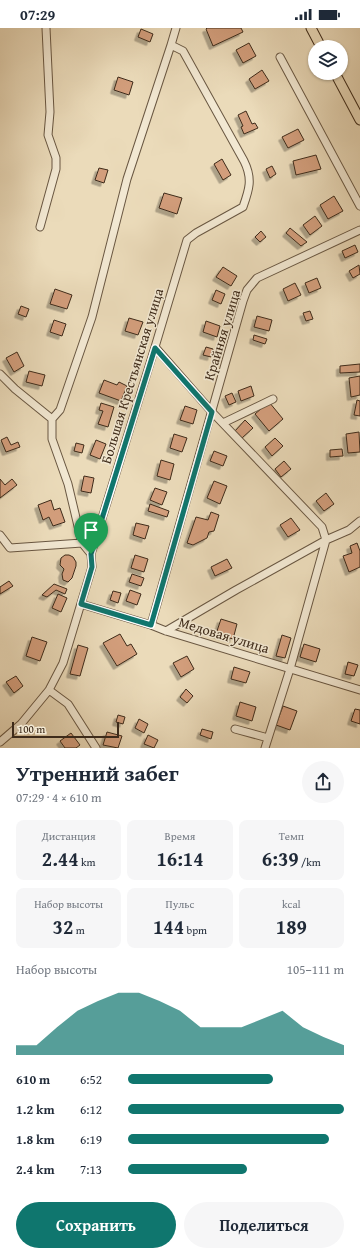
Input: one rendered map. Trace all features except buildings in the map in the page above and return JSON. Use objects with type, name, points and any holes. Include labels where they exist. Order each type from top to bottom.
[{"type":"main road","points":[[311,28],[317,40]]},
{"type":"main road","points":[[339,80],[360,120]]},
{"type":"street","points":[[40,227],[56,169],[56,158],[48,135],[50,112],[46,28]]},
{"type":"street","points":[[91,554],[82,543],[68,484],[52,439],[52,419],[60,410],[92,317],[128,179],[176,28]]},
{"type":"street","name":"Большая Крестьянская улица","points":[[0,742],[21,724],[49,690],[63,663],[92,567],[91,554],[187,240],[196,233],[243,208],[250,189],[249,171],[244,161],[183,51],[171,46]]},
{"type":"street","points":[[280,57],[360,206]]},
{"type":"street","name":"Крайняя улица","points":[[151,625],[247,290],[257,278],[360,230]]},
{"type":"street","points":[[155,348],[212,412],[322,527],[326,540],[290,669],[265,748]]},
{"type":"street","points":[[0,374],[15,389],[52,419]]},
{"type":"street","points":[[223,423],[273,399]]},
{"type":"street","points":[[166,631],[326,540],[349,530],[360,521]]},
{"type":"street","points":[[0,535],[10,548],[82,543]]},
{"type":"street","name":"Медовая улица","points":[[81,604],[360,690]]},
{"type":"street","points":[[49,690],[68,704],[96,748]]},
{"type":"street","points":[[235,729],[268,738]]},
{"type":"route","points":[[155,348],[212,412],[151,625],[81,604],[92,567],[91,554],[155,348]]}]
